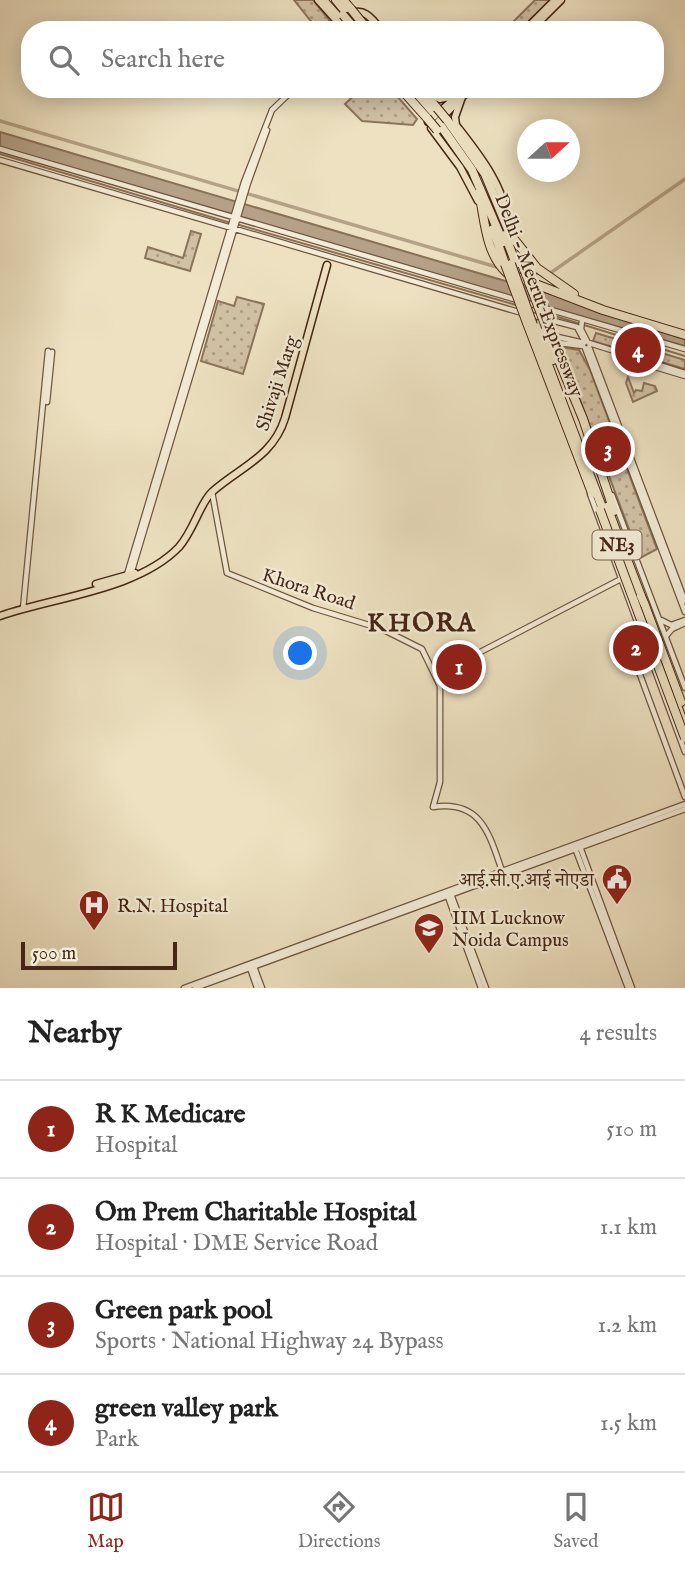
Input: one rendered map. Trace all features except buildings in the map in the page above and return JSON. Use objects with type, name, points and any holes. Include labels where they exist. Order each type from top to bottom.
[{"type":"highway","points":[[321,0],[339,21]]},
{"type":"highway","points":[[330,0],[348,21]]},
{"type":"highway","points":[[336,0],[354,21]]},
{"type":"highway","points":[[344,0],[361,21]]},
{"type":"highway","points":[[407,98],[457,156],[478,190],[495,237],[510,266],[594,307],[685,334]]},
{"type":"highway","name":"Delhi - Meerut Expressway","points":[[415,98],[430,119],[442,124],[483,190],[510,266],[552,351],[606,507]]},
{"type":"highway","name":"Delhi - Meerut Expressway","points":[[418,98],[430,119]]},
{"type":"highway","points":[[430,98],[464,140],[494,192],[510,234],[520,250],[552,280],[586,300],[685,334]]},
{"type":"highway","points":[[478,190],[482,209],[510,266]]},
{"type":"highway","points":[[510,234],[510,266]]},
{"type":"highway","points":[[539,327],[552,351],[601,469],[606,507]]},
{"type":"highway","points":[[539,327],[565,423],[597,492]]},
{"type":"highway","name":"Delhi - Meerut Expressway","points":[[539,327],[540,343],[685,713]]},
{"type":"highway","points":[[540,343],[583,473],[606,507],[641,599],[685,700]]},
{"type":"highway","points":[[580,416],[606,507],[685,738]]},
{"type":"highway","name":"Delhi - Meerut Expressway","points":[[641,599],[685,727]]},
{"type":"main road","points":[[344,0],[373,21]]},
{"type":"main road","points":[[534,21],[555,0]]},
{"type":"main road","points":[[540,21],[561,0]]},
{"type":"main road","points":[[344,21],[352,13],[365,13]]},
{"type":"main road","points":[[408,98],[430,119],[460,167],[495,237]]},
{"type":"main road","points":[[430,119],[456,98]]},
{"type":"main road","points":[[462,98],[455,122],[493,180],[507,214],[507,225]]},
{"type":"main road","name":"Shivaji Marg","points":[[0,615],[130,575],[162,561],[178,547],[194,528],[212,492],[248,467],[276,440],[287,413],[327,265]]},
{"type":"street","points":[[130,575],[242,194],[274,112],[287,98]]},
{"type":"street","points":[[0,149],[234,222],[579,324],[685,349]]},
{"type":"street","points":[[0,160],[234,222],[579,324]]},
{"type":"street","points":[[579,324],[685,612]]},
{"type":"street","points":[[539,327],[685,375]]},
{"type":"street","points":[[552,351],[559,343],[586,344]]},
{"type":"street","points":[[586,344],[632,455],[685,601]]},
{"type":"street","points":[[24,607],[50,351]]},
{"type":"street","points":[[601,469],[641,599],[647,651],[685,752]]},
{"type":"street","points":[[583,473],[621,579],[660,620],[685,688]]},
{"type":"street","name":"Khora Road","points":[[212,492],[227,573],[313,608],[353,618],[408,640],[424,651],[440,686],[440,782],[433,807],[461,808],[477,817],[488,831],[502,871]]},
{"type":"street","points":[[436,675],[621,579]]},
{"type":"street","points":[[660,620],[671,625],[685,622]]},
{"type":"street","points":[[666,637],[672,629],[685,622]]},
{"type":"street","points":[[647,651],[636,659],[685,789]]},
{"type":"street","points":[[677,770],[685,797]]},
{"type":"street","points":[[195,988],[685,806]]},
{"type":"street","points":[[449,893],[502,871],[577,846]]},
{"type":"street","points":[[577,846],[630,988]]},
{"type":"street","points":[[449,893],[483,988]]},
{"type":"street","points":[[184,988],[251,966]]},
{"type":"street","points":[[251,966],[259,988]]},
{"type":"shaded area","points":[[294,0],[313,0],[330,21],[311,21]]},
{"type":"shaded area","points":[[535,0],[550,0],[529,21],[514,21]]},
{"type":"shaded area","points":[[351,98],[399,98],[417,119],[413,125],[362,121],[345,104]]},
{"type":"shaded area","points":[[0,132],[685,334],[685,349],[0,147]]},
{"type":"shaded area","points":[[191,231],[201,234],[190,271],[145,258],[148,247],[183,258]]},
{"type":"shaded area","points":[[237,297],[264,304],[243,374],[201,361],[218,301],[234,306]]},
{"type":"shaded area","points":[[596,333],[685,360],[685,369],[593,341]]},
{"type":"shaded area","points":[[560,347],[579,350],[590,370],[657,549],[640,558]]},
{"type":"shaded area","points":[[628,377],[634,393],[636,390],[642,391],[644,383],[655,386],[657,391],[633,402],[626,383]]},
{"type":"waterway","points":[[0,121],[500,268]]},
{"type":"waterway","points":[[0,154],[231,223]]},
{"type":"waterway","points":[[549,274],[685,179]]},
{"type":"waterway","points":[[236,224],[516,305]]},
{"type":"waterway","points":[[515,270],[542,274]]},
{"type":"waterway","points":[[545,313],[685,356]]},
{"type":"place","name":"green valley park","points":[[638,350]]},
{"type":"place","name":"Green park pool","points":[[608,449]]},
{"type":"place","name":"Om Prem Charitable Hospital","points":[[636,648]]},
{"type":"place","name":"R K Medicare","points":[[459,667]]},
{"type":"place","name":"आई.सी.ए.आई नोएडा","points":[[617,906]]},
{"type":"place","name":"R.N. Hospital","points":[[94,932]]},
{"type":"place","name":"IIM Lucknow Noida Campus","points":[[429,955]]},
{"type":"district","name":"KHORA","points":[[422,622]]}]
